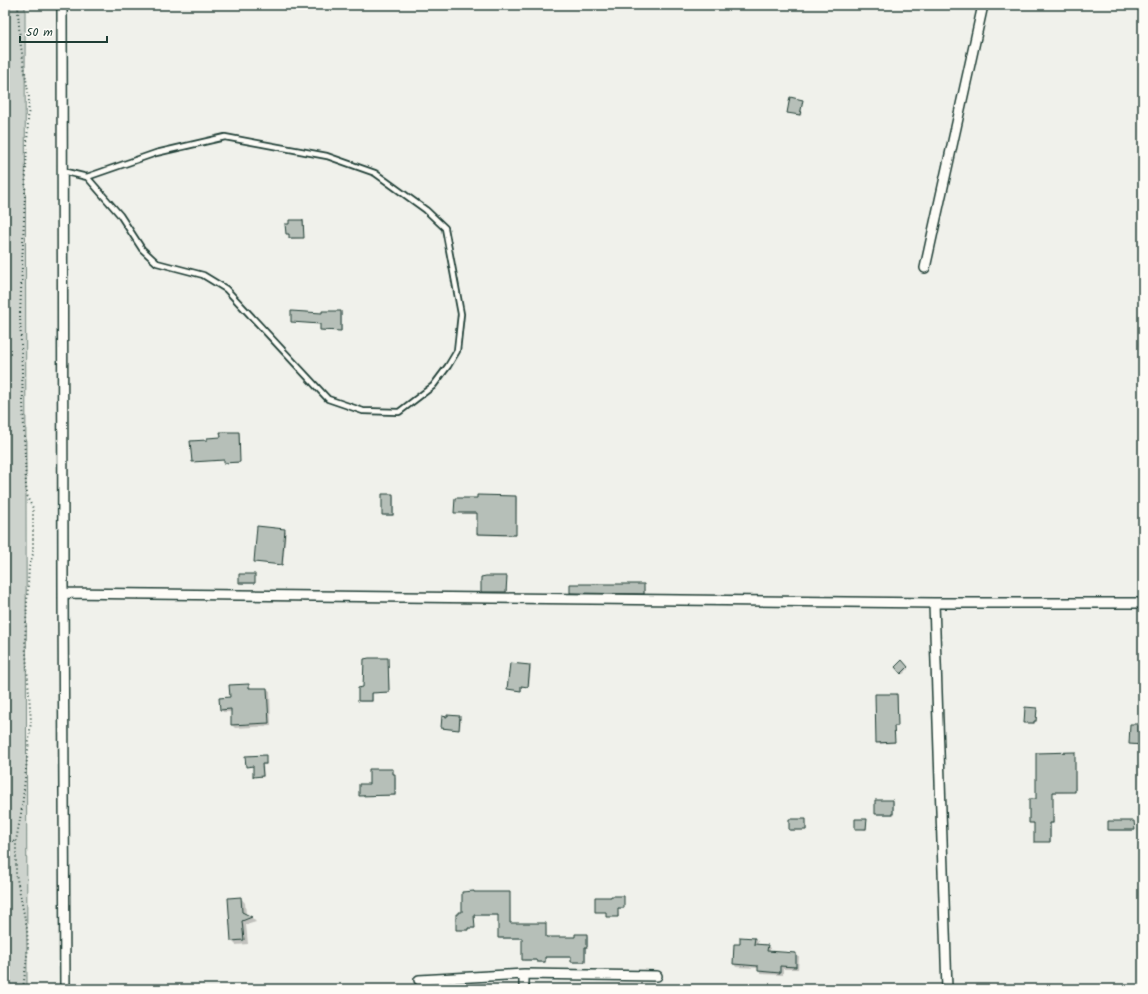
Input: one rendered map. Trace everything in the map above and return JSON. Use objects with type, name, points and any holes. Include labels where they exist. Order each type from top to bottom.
[{"type":"street","points":[[62,5],[65,989]]},
{"type":"street","points":[[925,268],[983,5]]},
{"type":"street","points":[[63,593],[934,603],[1143,603]]},
{"type":"street","points":[[934,603],[947,989]]},
{"type":"street","points":[[524,974],[524,989]]},
{"type":"street","points":[[419,980],[524,974],[657,976]]},
{"type":"lane","points":[[62,171],[87,177],[156,153],[225,137],[327,156],[375,172],[426,210],[445,228],[461,314],[457,351],[433,386],[399,412],[363,411],[328,399],[226,289],[203,275],[157,263],[142,249],[120,215],[87,177]]},
{"type":"path","points":[[19,5],[20,40],[29,98],[20,315],[26,486],[28,499],[33,508],[33,554],[29,566],[25,640],[31,722],[22,808],[16,842],[16,874],[27,929],[28,948],[23,989]]},
{"type":"path","points":[[5,843],[16,842]]},
{"type":"shaded area","points":[[5,5],[25,5],[27,989],[5,989]]},
{"type":"building","points":[[790,97],[803,100],[800,115],[787,113]]},
{"type":"building","points":[[289,220],[303,220],[304,238],[289,238],[289,234],[286,234],[285,224],[289,224]]},
{"type":"building","points":[[291,311],[322,313],[322,311],[341,311],[341,331],[320,330],[320,324],[291,322]]},
{"type":"building","points":[[220,432],[239,432],[240,462],[224,463],[224,460],[192,462],[190,441],[221,437]]},
{"type":"building","points":[[382,494],[393,494],[393,515],[382,515]]},
{"type":"building","points":[[477,495],[516,496],[516,535],[477,534],[477,513],[454,513],[455,498],[477,498]]},
{"type":"building","points":[[257,526],[285,529],[282,565],[254,562]]},
{"type":"building","points":[[239,574],[255,574],[255,583],[239,583]]},
{"type":"building","points":[[507,576],[506,592],[481,592],[481,577]]},
{"type":"building","points":[[570,584],[644,584],[644,594],[570,593]]},
{"type":"building","points":[[388,658],[389,692],[372,693],[372,701],[358,701],[358,688],[363,687],[364,659]]},
{"type":"building","points":[[902,660],[908,667],[901,674],[895,667]]},
{"type":"building","points":[[510,663],[530,665],[528,687],[521,686],[521,691],[507,689]]},
{"type":"building","points":[[249,684],[249,688],[267,688],[269,723],[231,725],[231,709],[220,710],[219,698],[230,697],[229,685]]},
{"type":"building","points":[[875,694],[897,694],[898,726],[894,726],[895,742],[876,743]]},
{"type":"building","points":[[1025,707],[1037,708],[1036,721],[1034,721],[1034,723],[1024,723]]},
{"type":"building","points":[[447,715],[460,716],[459,730],[441,728],[442,716],[447,717]]},
{"type":"building","points":[[1130,724],[1143,724],[1143,745],[1129,744]]},
{"type":"building","points":[[1075,752],[1075,792],[1053,792],[1053,823],[1050,823],[1050,842],[1034,842],[1034,823],[1029,823],[1029,799],[1036,799],[1036,753]]},
{"type":"building","points":[[266,755],[266,764],[262,764],[263,776],[253,777],[253,766],[246,767],[245,756]]},
{"type":"building","points":[[369,769],[393,769],[393,774],[395,774],[395,795],[359,796],[359,784],[369,784]]},
{"type":"building","points":[[875,800],[893,800],[893,814],[875,814]]},
{"type":"building","points":[[789,819],[806,819],[806,830],[789,830]]},
{"type":"building","points":[[855,819],[867,819],[866,829],[855,829]]},
{"type":"building","points":[[1108,821],[1134,821],[1135,830],[1108,830]]},
{"type":"building","points":[[462,892],[510,892],[510,923],[546,923],[546,937],[575,937],[575,934],[587,934],[585,962],[571,962],[571,957],[545,957],[545,962],[537,962],[536,960],[522,960],[522,938],[498,938],[498,915],[474,915],[475,928],[468,928],[468,930],[456,930],[456,914],[462,912]]},
{"type":"building","points":[[624,896],[624,908],[618,908],[618,917],[606,917],[606,912],[595,912],[595,897]]},
{"type":"building","points":[[241,897],[242,912],[252,917],[242,921],[244,940],[231,941],[228,898]]},
{"type":"building","points":[[740,937],[755,938],[754,944],[768,945],[767,951],[796,953],[796,967],[780,966],[780,973],[758,971],[758,966],[733,964],[734,944],[740,944]]}]
